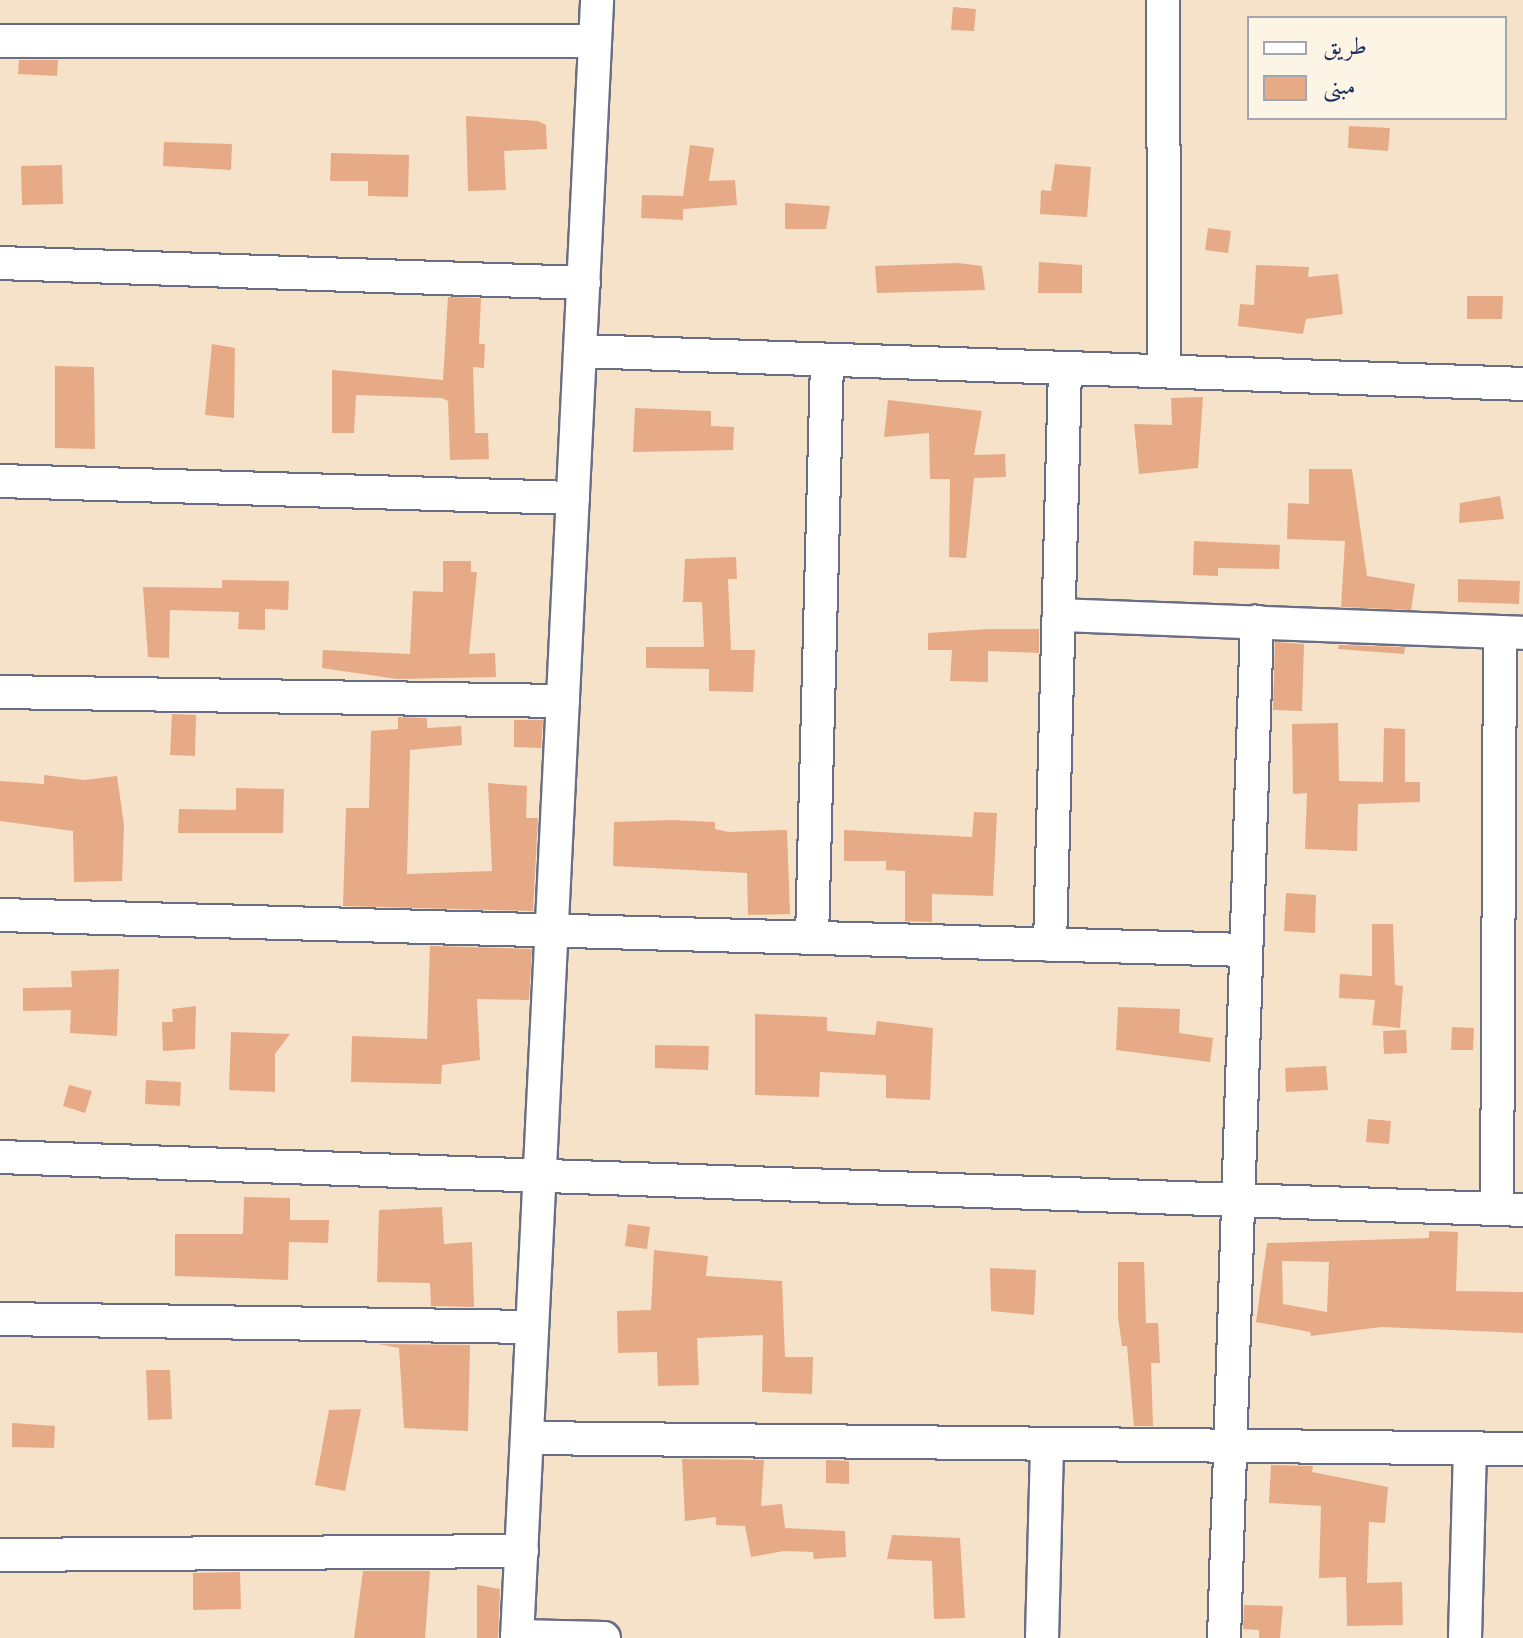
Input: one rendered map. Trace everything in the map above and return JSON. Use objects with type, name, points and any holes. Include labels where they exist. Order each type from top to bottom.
[{"type":"street","points":[[597,0],[517,1637],[604,1638]]},
{"type":"street","points":[[1163,0],[1164,371]]},
{"type":"street","points":[[0,41],[595,41]]},
{"type":"street","points":[[0,263],[584,283]]},
{"type":"street","points":[[580,351],[1523,384]]},
{"type":"street","points":[[812,938],[827,360]]},
{"type":"street","points":[[1050,945],[1065,368]]},
{"type":"street","points":[[0,481],[573,498]]},
{"type":"street","points":[[0,1157],[1510,1210],[1512,632],[1059,615]]},
{"type":"street","points":[[1224,1638],[1257,622]]},
{"type":"street","points":[[0,692],[563,701]]},
{"type":"street","points":[[0,915],[1246,950]]},
{"type":"street","points":[[0,1319],[532,1327]]},
{"type":"street","points":[[527,1438],[1523,1449]]},
{"type":"street","points":[[1042,1638],[1047,1444]]},
{"type":"street","points":[[1465,1638],[1470,1449]]},
{"type":"street","points":[[0,1555],[522,1551]]},
{"type":"building","points":[[953,7],[976,9],[974,31],[951,30]]},
{"type":"building","points":[[19,60],[58,60],[57,76],[18,74]]},
{"type":"building","points":[[466,116],[538,121],[546,125],[547,149],[504,151],[506,190],[468,191]]},
{"type":"building","points":[[1349,126],[1390,128],[1388,151],[1348,148]]},
{"type":"building","points":[[164,142],[232,144],[231,170],[163,166]]},
{"type":"building","points":[[690,145],[714,148],[709,181],[735,180],[737,205],[683,209],[683,220],[641,218],[642,195],[683,196]]},
{"type":"building","points":[[331,153],[409,155],[408,197],[368,196],[368,181],[330,181]]},
{"type":"building","points":[[1055,164],[1091,167],[1087,217],[1040,214],[1041,190],[1051,191]]},
{"type":"building","points":[[62,165],[63,204],[22,205],[21,166]]},
{"type":"building","points":[[785,203],[830,206],[826,229],[785,229]]},
{"type":"building","points":[[1208,228],[1231,231],[1228,253],[1205,250]]},
{"type":"building","points":[[1039,262],[1082,265],[1082,293],[1038,293]]},
{"type":"building","points":[[958,263],[982,266],[985,290],[877,293],[875,266]]},
{"type":"building","points":[[1256,265],[1309,267],[1308,277],[1338,274],[1343,314],[1306,319],[1303,334],[1238,326],[1240,304],[1254,305]]},
{"type":"building","points":[[1467,296],[1503,296],[1502,319],[1467,319]]},
{"type":"building","points":[[448,297],[481,298],[479,344],[485,344],[484,368],[473,367],[475,433],[488,433],[489,459],[450,460],[448,401],[442,398],[356,395],[354,433],[332,433],[332,370],[443,380]]},
{"type":"building","points":[[212,344],[235,348],[234,418],[205,415]]},
{"type":"building","points":[[55,366],[94,367],[95,449],[55,448]]},
{"type":"building","points":[[1203,397],[1198,468],[1139,474],[1134,424],[1172,425],[1171,398]]},
{"type":"building","points":[[888,400],[982,411],[974,455],[1005,454],[1006,477],[974,478],[966,558],[949,557],[950,479],[930,479],[929,433],[884,437]]},
{"type":"building","points":[[635,408],[711,411],[711,426],[734,427],[733,450],[633,452]]},
{"type":"building","points":[[1309,469],[1352,469],[1367,576],[1415,584],[1411,610],[1341,607],[1345,541],[1287,539],[1288,503],[1309,504]]},
{"type":"building","points":[[1500,496],[1504,519],[1459,523],[1460,503]]},
{"type":"building","points":[[1194,541],[1280,545],[1279,569],[1218,568],[1218,576],[1193,575]]},
{"type":"building","points":[[736,557],[737,579],[728,579],[731,650],[755,650],[753,692],[709,691],[709,669],[646,668],[646,647],[704,647],[702,602],[683,602],[685,559]]},
{"type":"building","points":[[443,561],[471,561],[471,572],[477,572],[469,654],[495,653],[496,677],[397,679],[322,668],[323,650],[410,654],[413,591],[443,592]]},
{"type":"building","points":[[1458,579],[1520,581],[1519,604],[1458,602]]},
{"type":"building","points":[[222,580],[289,581],[288,610],[265,609],[265,630],[238,629],[239,612],[170,610],[169,658],[148,657],[143,587],[222,588]]},
{"type":"building","points":[[1039,629],[1039,653],[988,651],[988,682],[950,681],[952,650],[928,650],[928,633]]},
{"type":"building","points":[[1275,642],[1304,644],[1302,711],[1273,710]]},
{"type":"building","points":[[1339,645],[1405,647],[1404,654],[1338,649]]},
{"type":"building","points":[[172,714],[196,715],[195,756],[170,755]]},
{"type":"building","points":[[398,717],[427,718],[427,728],[461,726],[462,745],[410,750],[407,874],[492,871],[488,783],[527,786],[526,818],[538,818],[533,911],[343,906],[346,808],[369,808],[371,731],[398,729]]},
{"type":"building","points":[[514,720],[543,720],[541,748],[514,747]]},
{"type":"building","points":[[1338,723],[1339,781],[1383,782],[1384,728],[1405,729],[1405,782],[1420,782],[1420,802],[1358,804],[1357,851],[1305,849],[1307,793],[1293,794],[1292,724]]},
{"type":"building","points":[[44,775],[84,780],[117,776],[124,825],[122,881],[74,882],[73,831],[0,821],[0,781],[44,784]]},
{"type":"building","points":[[236,788],[284,789],[283,833],[178,833],[179,809],[236,810]]},
{"type":"building","points":[[974,812],[997,813],[993,896],[932,894],[932,922],[905,921],[905,871],[886,870],[886,861],[844,861],[844,830],[972,837]]},
{"type":"building","points":[[614,822],[715,822],[715,829],[729,832],[787,830],[790,914],[748,915],[747,873],[613,866]]},
{"type":"building","points":[[1286,893],[1316,895],[1315,933],[1284,931]]},
{"type":"building","points":[[1372,924],[1393,924],[1395,985],[1403,986],[1400,1028],[1372,1025],[1375,1000],[1339,998],[1340,974],[1372,976]]},
{"type":"building","points":[[430,946],[532,949],[529,1000],[477,999],[480,1060],[442,1065],[441,1084],[351,1082],[352,1036],[427,1039]]},
{"type":"building","points":[[119,969],[117,1036],[70,1033],[71,1010],[23,1011],[23,988],[72,987],[71,971]]},
{"type":"building","points":[[196,1006],[195,1049],[163,1051],[162,1022],[173,1022],[172,1009]]},
{"type":"building","points":[[1118,1007],[1180,1009],[1179,1033],[1213,1038],[1210,1062],[1116,1050]]},
{"type":"building","points":[[755,1014],[827,1017],[827,1031],[875,1035],[877,1021],[933,1028],[930,1100],[886,1098],[886,1075],[820,1072],[819,1097],[755,1095]]},
{"type":"building","points":[[1452,1027],[1474,1028],[1473,1050],[1451,1050]]},
{"type":"building","points":[[1406,1030],[1407,1053],[1384,1054],[1383,1031]]},
{"type":"building","points":[[231,1032],[290,1034],[275,1054],[275,1092],[229,1090]]},
{"type":"building","points":[[655,1045],[709,1046],[708,1070],[655,1068]]},
{"type":"building","points":[[1326,1066],[1328,1090],[1286,1092],[1285,1068]]},
{"type":"building","points":[[146,1080],[181,1082],[180,1106],[145,1104]]},
{"type":"building","points":[[69,1085],[92,1091],[85,1113],[63,1106]]},
{"type":"building","points":[[1368,1119],[1391,1121],[1389,1144],[1366,1142]]},
{"type":"building","points":[[244,1197],[290,1198],[290,1220],[329,1220],[328,1243],[289,1242],[288,1280],[175,1276],[175,1234],[243,1234]]},
{"type":"building","points":[[442,1207],[444,1244],[472,1242],[474,1307],[431,1306],[430,1283],[377,1282],[379,1210]]},
{"type":"building","points":[[628,1224],[650,1227],[647,1249],[625,1246]]},
{"type":"building","points":[[1429,1231],[1458,1232],[1456,1291],[1523,1292],[1523,1333],[1381,1327],[1311,1336],[1310,1332],[1256,1322],[1267,1243],[1429,1238]],"holes":[[[1282,1261],[1329,1262],[1327,1312],[1283,1304]]]},
{"type":"building","points":[[654,1250],[708,1256],[706,1276],[782,1281],[785,1357],[813,1357],[812,1394],[762,1392],[763,1335],[697,1338],[699,1385],[658,1386],[657,1352],[618,1353],[617,1311],[651,1310]]},
{"type":"building","points":[[1118,1262],[1144,1262],[1146,1323],[1158,1323],[1160,1363],[1151,1363],[1153,1426],[1134,1426],[1127,1346],[1122,1346],[1118,1317]]},
{"type":"building","points":[[990,1268],[1036,1270],[1034,1315],[991,1311]]},
{"type":"building","points":[[379,1344],[470,1345],[468,1431],[404,1428],[399,1348]]},
{"type":"building","points":[[146,1370],[170,1370],[172,1419],[148,1420]]},
{"type":"building","points":[[361,1409],[345,1491],[315,1485],[329,1410]]},
{"type":"building","points":[[12,1423],[55,1426],[54,1448],[12,1447]]},
{"type":"building","points":[[682,1459],[764,1460],[761,1506],[782,1504],[785,1528],[845,1531],[846,1557],[814,1559],[813,1552],[784,1551],[751,1557],[745,1526],[716,1525],[716,1517],[685,1521]]},
{"type":"building","points":[[826,1460],[849,1461],[849,1484],[826,1483]]},
{"type":"building","points":[[1271,1465],[1313,1466],[1312,1472],[1388,1487],[1385,1523],[1369,1522],[1367,1583],[1402,1582],[1403,1625],[1347,1626],[1346,1577],[1319,1578],[1321,1506],[1269,1503]]},
{"type":"building","points":[[892,1535],[960,1538],[965,1618],[934,1619],[932,1561],[887,1559]]},
{"type":"building","points":[[363,1571],[430,1571],[425,1638],[354,1638]]},
{"type":"building","points":[[240,1572],[241,1609],[193,1610],[193,1573]]},
{"type":"building","points":[[477,1585],[500,1589],[498,1638],[477,1638]]},
{"type":"building","points":[[1244,1605],[1283,1606],[1280,1638],[1259,1638],[1259,1630],[1243,1629]]}]
